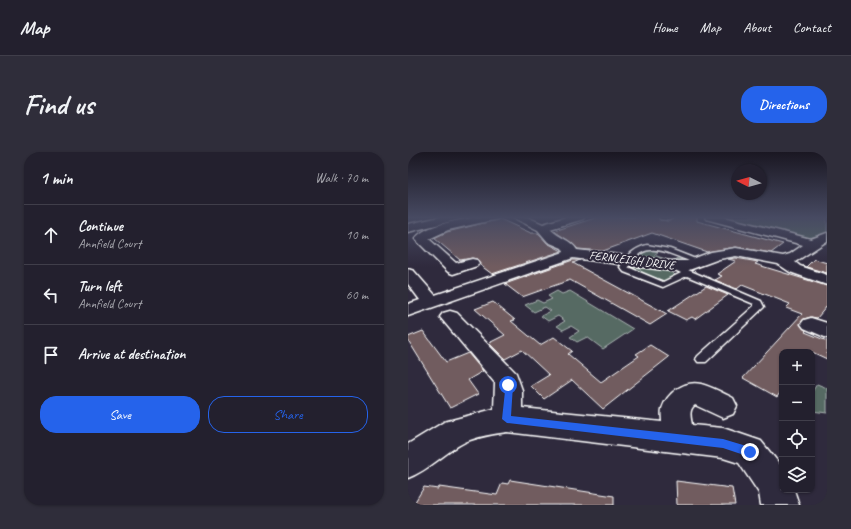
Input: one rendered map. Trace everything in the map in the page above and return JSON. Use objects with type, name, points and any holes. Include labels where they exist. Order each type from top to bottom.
[{"type":"street","points":[[428,233],[421,239],[453,269],[472,263]]},
{"type":"street","points":[[408,310],[441,309],[572,254],[568,246],[553,239],[547,233]]},
{"type":"street","points":[[773,233],[813,244]]},
{"type":"street","points":[[783,260],[794,258],[820,239],[827,237]]},
{"type":"street","name":"FERNLEIGH DRIVE","points":[[572,254],[671,266],[689,265],[726,253],[736,252],[783,260]]},
{"type":"street","points":[[783,260],[794,268],[827,280]]},
{"type":"street","points":[[408,274],[507,380],[509,390],[507,419]]},
{"type":"street","points":[[677,438],[676,410],[683,399],[692,394],[700,395],[723,406]]},
{"type":"street","points":[[408,462],[455,432],[484,423],[507,419],[723,443],[750,452],[775,486],[780,505]]},
{"type":"lane","points":[[687,273],[668,283],[660,284],[624,268],[627,260],[643,248],[652,246],[699,262]]},
{"type":"lane","points":[[671,266],[758,303],[759,307],[702,358]]},
{"type":"green space","points":[[779,233],[827,233],[827,235],[799,239]]},
{"type":"green space","points":[[644,250],[659,251],[654,255],[671,261],[678,258],[682,260],[676,263],[638,256]]},
{"type":"green space","points":[[634,266],[671,271],[675,275],[665,281],[631,269],[631,267]]},
{"type":"green space","points":[[557,291],[562,294],[570,291],[633,329],[603,349],[587,337],[577,342],[570,337],[579,331],[571,326],[563,330],[557,326],[565,321],[558,316],[548,321],[541,316],[551,311],[545,307],[534,312],[525,305],[537,300],[543,303],[552,299],[548,296]]},
{"type":"green space","points":[[817,384],[827,388],[827,413],[815,411],[815,387]]},
{"type":"building","points":[[444,233],[538,233],[547,243],[562,251],[492,274],[480,265],[477,259],[472,258],[460,260],[434,238]]},
{"type":"building","points":[[558,233],[651,233],[603,251],[578,249]]},
{"type":"building","points":[[653,233],[744,233],[783,244],[771,253],[736,247],[707,252]]},
{"type":"building","points":[[736,258],[758,262],[755,264],[827,286],[827,306],[817,318],[811,317],[804,319],[800,324],[806,331],[805,332],[827,341],[827,359],[815,353],[815,349],[779,349],[779,394],[777,397],[743,378],[802,314],[786,308],[790,304],[742,285],[737,289],[715,280],[722,276],[717,274],[736,261],[728,259]]},
{"type":"building","points":[[814,259],[827,263],[827,273],[806,267]]},
{"type":"building","points":[[573,260],[580,260],[573,263],[667,314],[650,325],[570,280],[522,297],[505,284]]},
{"type":"building","points":[[706,286],[728,295],[695,319],[692,317],[686,320],[668,311]]},
{"type":"building","points":[[493,302],[515,320],[511,321],[540,345],[554,337],[572,351],[568,354],[601,382],[639,356],[636,354],[650,345],[669,357],[603,409],[572,380],[544,399],[531,386],[549,375],[522,350],[505,359],[489,343],[505,335],[475,309]]},
{"type":"building","points":[[423,331],[446,362],[468,353],[483,371],[468,380],[478,394],[450,408],[408,340],[408,337]]},
{"type":"building","points":[[510,480],[614,496],[614,505],[413,505],[424,487],[438,489],[439,487],[497,495],[502,483],[508,484]]},
{"type":"building","points":[[676,481],[732,488],[735,505],[677,505]]},
{"type":"route","points":[[508,385],[507,419],[723,443],[750,452]]}]
